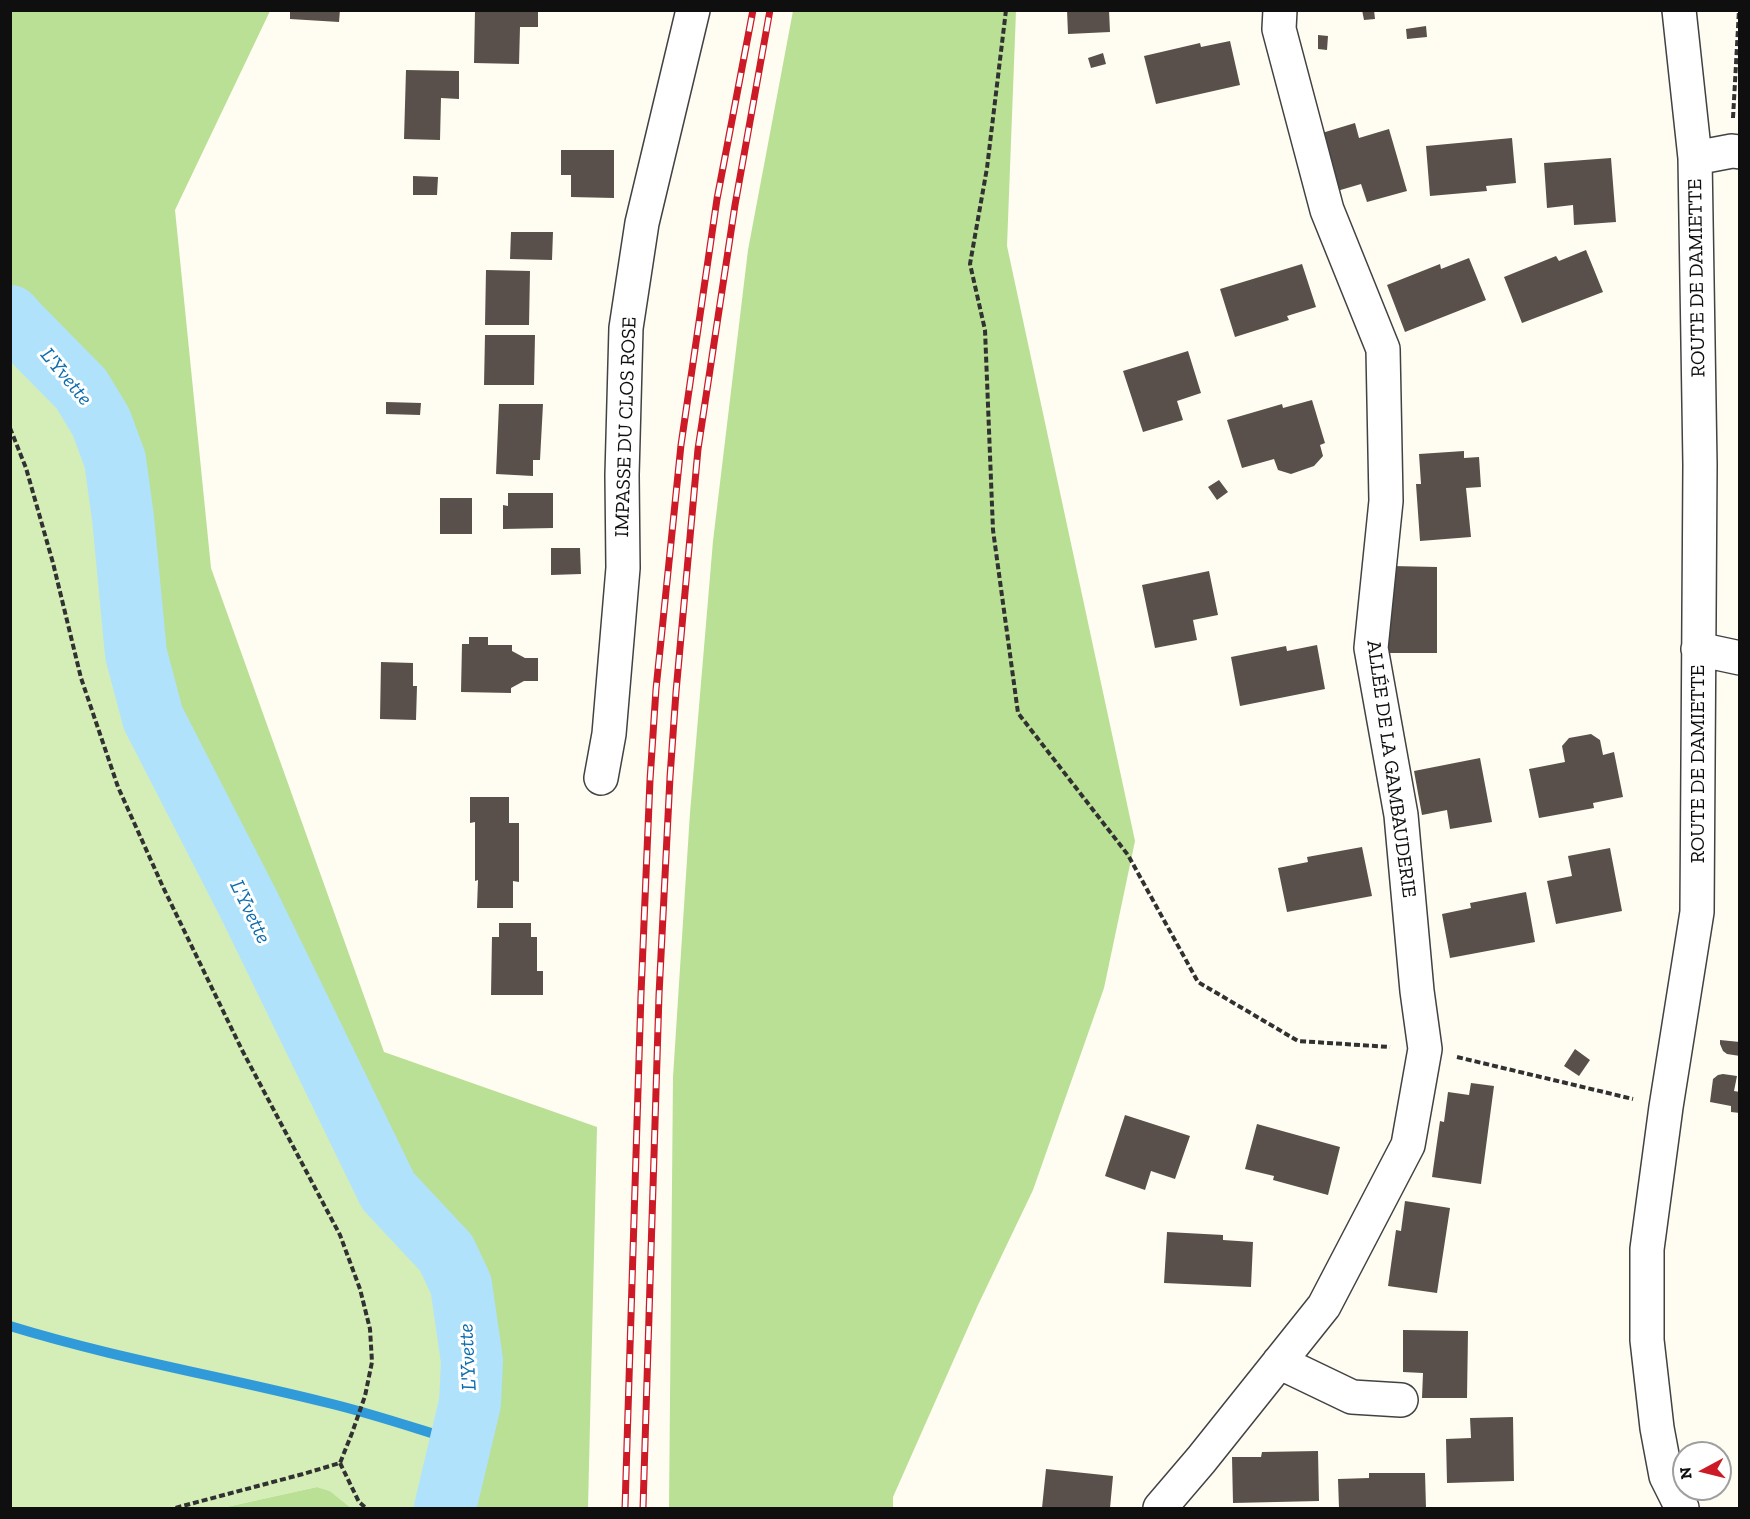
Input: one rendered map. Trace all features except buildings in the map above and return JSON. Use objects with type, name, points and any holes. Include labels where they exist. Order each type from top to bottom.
[{"type":"street","name":"IMPASSE DU CLOS ROSE","points":[[601,778],[609,734],[623,568],[622,475],[626,328],[642,223],[693,10]]},
{"type":"street","name":"ALLÉE DE LA GAMBAUDERIE","points":[[1160,1509],[1324,1306],[1408,1145],[1425,1049],[1417,991],[1401,815],[1371,648],[1386,501],[1383,349],[1327,210],[1279,29],[1280,10]]},
{"type":"street","name":"ROUTE DE DAMIETTE","points":[[1679,10],[1695,158],[1700,465],[1697,912],[1666,1107],[1647,1249],[1647,1340],[1657,1428],[1666,1476],[1682,1509]]},
{"type":"street","points":[[1695,158],[1736,151]]},
{"type":"street","points":[[1698,649],[1740,658]]},
{"type":"street","points":[[1279,1362],[1352,1397],[1401,1400]]},
{"type":"path","points":[[1006,10],[987,168],[970,264],[985,330],[993,530],[1018,713],[1128,855],[1198,982],[1298,1041],[1425,1049],[1666,1107]]},
{"type":"path","points":[[1736,151],[1739,10]]},
{"type":"path","points":[[10,428],[26,468],[53,563],[81,678],[118,787],[163,887],[242,1050],[340,1235],[360,1289],[370,1329],[372,1362],[365,1396],[340,1463],[359,1502],[366,1509]]},
{"type":"path","points":[[175,1509],[340,1463]]},
{"type":"green space","points":[[11,11],[270,11],[175,210],[211,568],[384,1052],[597,1127],[588,1508],[445,1508],[470,1403],[472,1361],[461,1285],[446,1253],[388,1191],[249,905],[153,718],[136,654],[115,460],[101,422],[81,389],[11,316]]},
{"type":"green space","points":[[793,11],[1016,11],[1007,246],[1135,841],[1104,988],[1033,1190],[978,1305],[893,1497],[893,1508],[669,1508],[673,1077],[690,813],[713,541],[748,250]]},
{"type":"green space","points":[[10,316],[81,389],[101,422],[115,460],[136,654],[153,718],[249,905],[388,1191],[446,1253],[461,1285],[472,1361],[470,1403],[445,1508],[351,1508],[330,1491],[317,1487],[222,1508],[11,1508]]},
{"type":"green space","points":[[317,1487],[330,1491],[351,1508],[222,1508]]},
{"type":"waterway","name":"L'Yvette","points":[[10,316],[81,389],[101,422],[115,460],[136,654],[153,718],[249,905],[388,1191],[446,1253],[461,1285],[472,1361],[470,1403],[445,1508]]},
{"type":"waterway","points":[[10,1326],[128,1357],[341,1406],[460,1442]]},
{"type":"railway","points":[[625,1508],[641,994],[656,689],[681,445],[717,199],[753,10]]},
{"type":"railway","points":[[643,1508],[659,995],[676,692],[698,449],[735,205],[770,10]]}]
